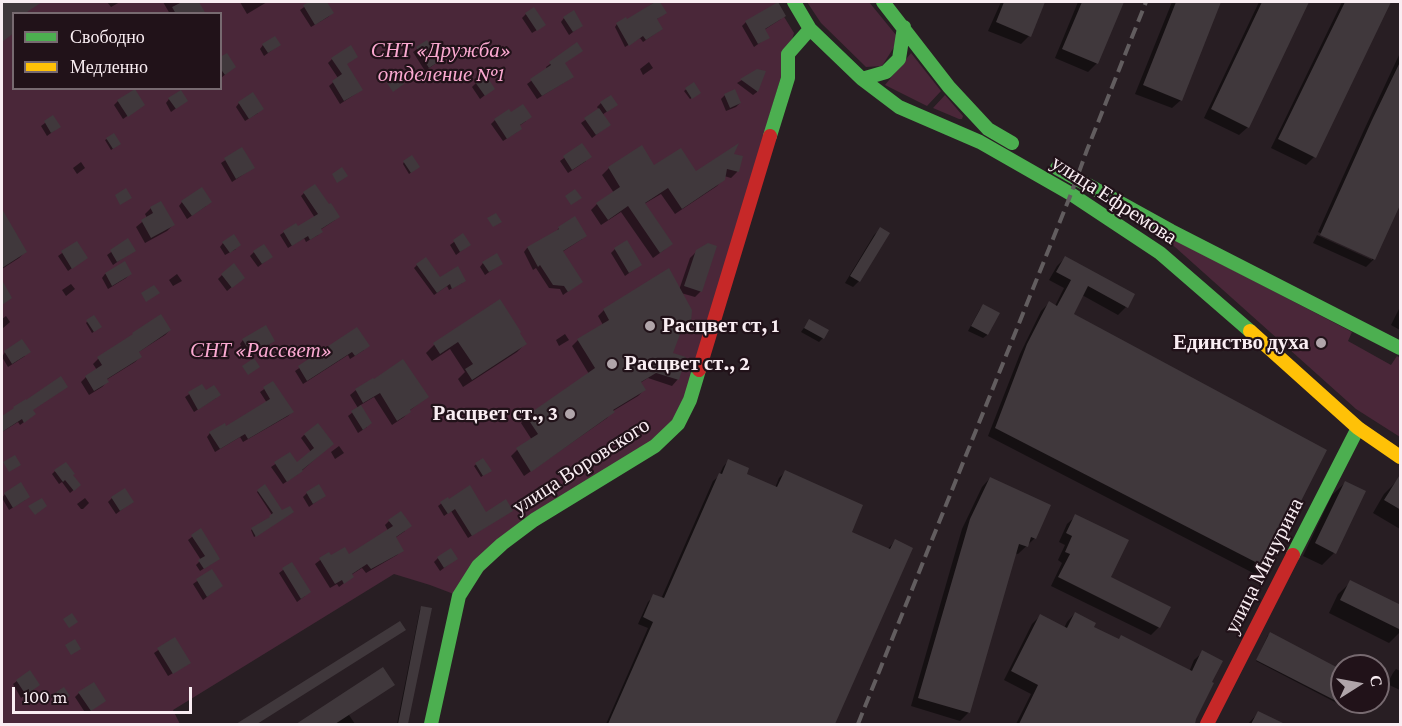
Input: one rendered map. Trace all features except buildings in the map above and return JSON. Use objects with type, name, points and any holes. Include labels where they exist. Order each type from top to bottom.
[{"type":"main road","name":"улица Ефремова","points":[[794,2],[810,29],[862,80],[899,107],[981,142],[1071,194],[1160,253],[1207,292],[1358,428],[1401,457]]},
{"type":"main road","name":"улица Ефремова","points":[[884,2],[949,87],[988,129],[1026,151]]},
{"type":"main road","points":[[862,80],[886,72],[898,59],[904,27]]},
{"type":"main road","name":"улица Воровского","points":[[431,724],[459,596],[478,566],[534,520],[655,446],[678,424],[690,400],[788,78],[788,54],[810,29]]},
{"type":"main road","name":"улица Ефремова","points":[[1046,162],[1181,236],[1401,348]]},
{"type":"main road","name":"улица Мичурина","points":[[1207,724],[1358,428]]},
{"type":"green space","name":"СНТ «Рассвет»","points":[[2,2],[775,2],[794,33],[678,424],[534,520],[459,596],[394,574],[173,710],[180,724],[2,724]]},
{"type":"green space","points":[[807,2],[869,2],[896,35],[896,44],[882,66],[866,67],[821,23]]},
{"type":"green space","points":[[911,53],[941,91],[927,106],[885,85]]},
{"type":"green space","points":[[945,95],[963,116],[962,119],[933,108]]},
{"type":"green space","points":[[1156,230],[1352,332],[1348,341],[1391,365],[1397,356],[1400,358],[1400,437],[1356,409]]},
{"type":"railway","points":[[858,724],[1146,2]]},
{"type":"traffic: fast","points":[[794,2],[810,29],[862,79],[899,107],[980,142],[1071,194],[1160,253],[1250,331]]},
{"type":"traffic: fast","points":[[883,2],[949,87],[988,129],[1012,143]]},
{"type":"traffic: fast","points":[[862,79],[886,72],[899,59],[904,27]]},
{"type":"traffic: fast","points":[[770,136],[788,78],[788,54],[810,29]]},
{"type":"traffic: fast","points":[[1057,168],[1171,231],[1400,348]]},
{"type":"traffic: fast","points":[[431,724],[459,596],[478,566],[534,520],[655,446],[678,424],[690,400],[699,370]]},
{"type":"traffic: fast","points":[[1293,555],[1358,428]]},
{"type":"traffic: slow","points":[[1250,331],[1358,428],[1400,457]]},
{"type":"traffic: jam","points":[[699,370],[770,136]]},
{"type":"traffic: jam","points":[[1207,724],[1293,555]]},
{"type":"place","name":"Расцвет ст, 1","points":[[650,326]]},
{"type":"place","name":"Единство духа","points":[[1321,343]]},
{"type":"place","name":"Расцвет ст., 2","points":[[612,364]]},
{"type":"place","name":"Расцвет ст., 3","points":[[570,414]]},
{"type":"park label","name":"СНТ «Дружба» отделение №1","points":[[441,63]]}]
